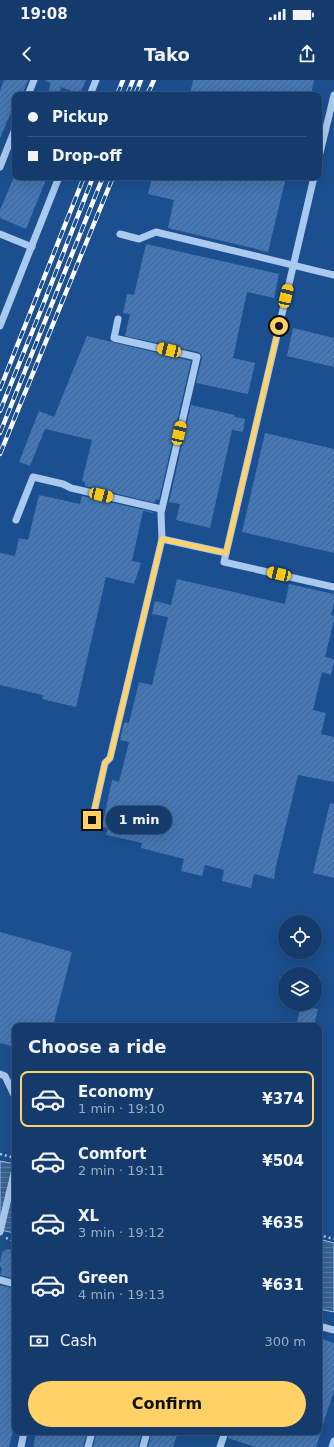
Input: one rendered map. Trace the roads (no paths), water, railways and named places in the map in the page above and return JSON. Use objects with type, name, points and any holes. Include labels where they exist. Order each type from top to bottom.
[{"type":"street","points":[[29,92],[34,80]]},
{"type":"street","points":[[91,92],[96,80]]},
{"type":"street","points":[[322,145],[334,95]]},
{"type":"street","points":[[0,167],[12,136]]},
{"type":"street","points":[[0,326],[58,180]]},
{"type":"street","points":[[313,180],[224,562],[334,587]]},
{"type":"street","points":[[120,234],[139,239],[156,232],[334,275]]},
{"type":"street","points":[[0,234],[32,247]]},
{"type":"street","points":[[92,820],[105,763],[110,758],[162,539],[161,509],[197,357],[114,338],[118,318]]},
{"type":"street","points":[[16,520],[32,477],[63,484],[71,488],[161,509]]},
{"type":"street","points":[[162,539],[226,553]]},
{"type":"street","points":[[0,1074],[5,1076],[12,1091]]},
{"type":"street","points":[[0,1232],[12,1182]]},
{"type":"street","points":[[0,1280],[12,1283]]},
{"type":"street","points":[[322,1327],[334,1330]]},
{"type":"street","points":[[21,1447],[23,1435]]},
{"type":"street","points":[[88,1447],[91,1435]]},
{"type":"street","points":[[143,1447],[147,1435]]},
{"type":"street","points":[[220,1447],[224,1435]]},
{"type":"street","points":[[332,1447],[334,1440]]},
{"type":"water","points":[[0,1161],[12,1163],[12,1232],[0,1230]]},
{"type":"water","points":[[322,1240],[334,1243],[334,1312],[322,1310]]},
{"type":"railway","points":[[118,92],[123,80]]},
{"type":"railway","points":[[128,92],[133,80]]},
{"type":"railway","points":[[136,92],[141,80]]},
{"type":"railway","points":[[148,92],[154,80]]},
{"type":"railway","points":[[0,389],[83,180]]},
{"type":"railway","points":[[0,411],[92,180]]},
{"type":"railway","points":[[0,433],[102,180]]},
{"type":"railway","points":[[0,454],[112,180]]}]
